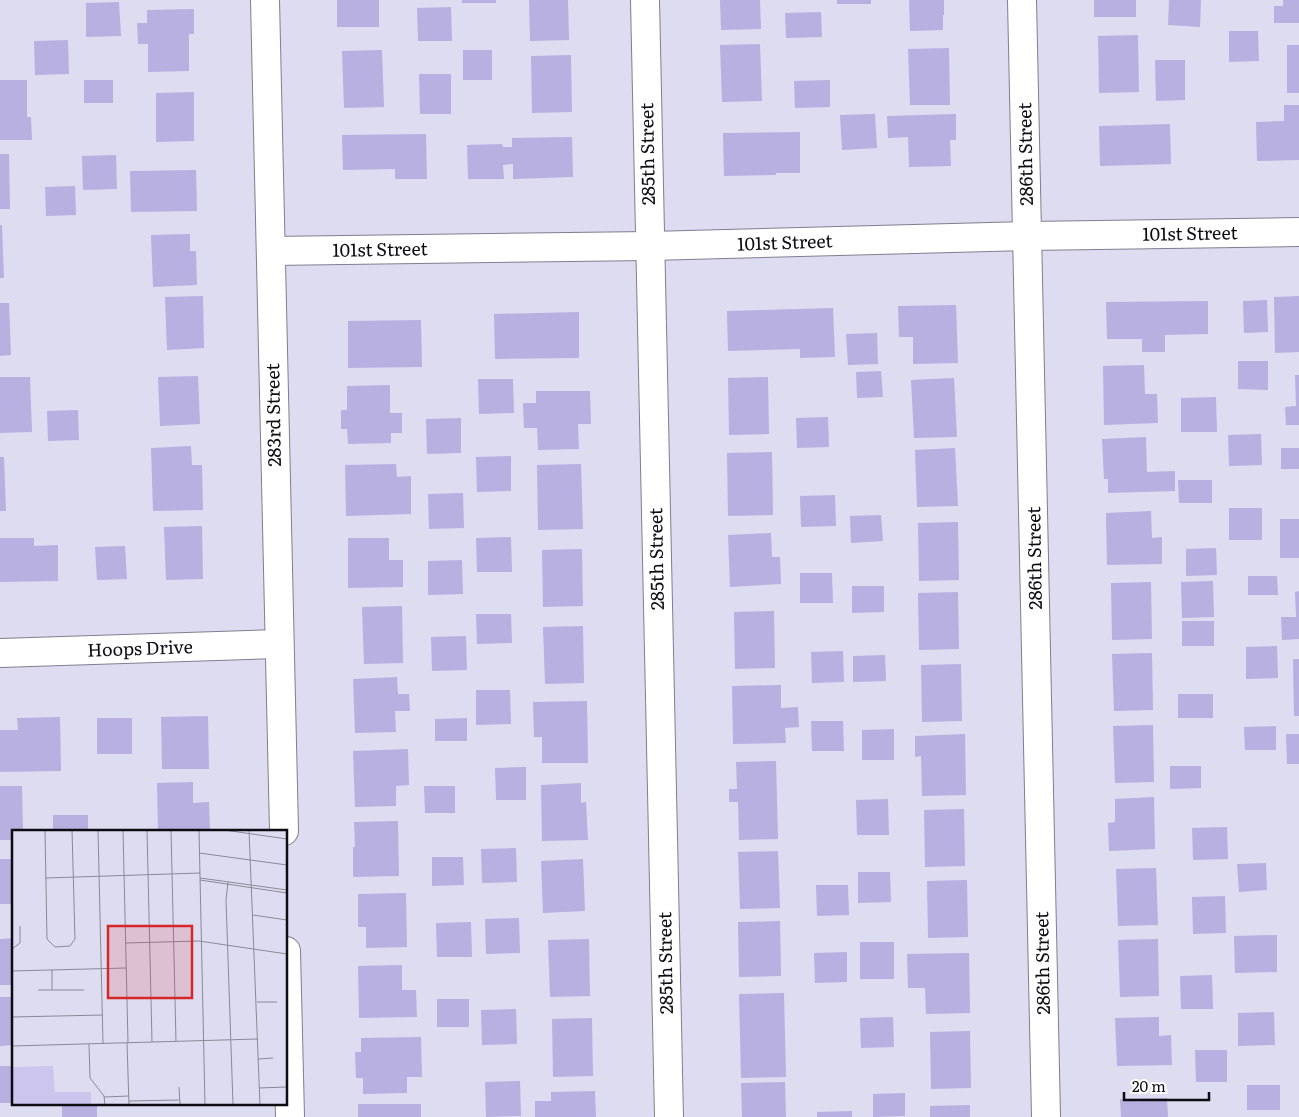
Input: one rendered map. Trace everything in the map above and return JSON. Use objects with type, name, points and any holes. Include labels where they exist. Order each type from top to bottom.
[{"type":"street","name":"283rd Street","points":[[265,0],[284,830]]},
{"type":"street","name":"285th Street","points":[[645,0],[669,1117]]},
{"type":"street","name":"286th Street","points":[[1022,0],[1046,1117]]},
{"type":"street","name":"101st Street","points":[[270,251],[650,246],[1028,236],[1299,232]]},
{"type":"street","name":"Hoops Drive","points":[[0,653],[279,644]]},
{"type":"street","points":[[288,1034],[290,1117]]},
{"type":"building","points":[[337,0],[379,0],[379,27],[337,27]]},
{"type":"building","points":[[462,0],[496,0],[496,3],[462,3]]},
{"type":"building","points":[[529,0],[568,0],[569,40],[530,41]]},
{"type":"building","points":[[720,0],[760,0],[761,29],[721,30]]},
{"type":"building","points":[[837,0],[871,0],[871,4],[837,4]]},
{"type":"building","points":[[909,0],[944,0],[943,30],[910,31]]},
{"type":"building","points":[[1094,0],[1136,0],[1136,17],[1094,17]]},
{"type":"building","points":[[1169,0],[1201,0],[1200,27],[1168,25]]},
{"type":"building","points":[[1283,0],[1299,0],[1299,23],[1274,23],[1274,6],[1283,6]]},
{"type":"building","points":[[119,2],[121,36],[86,37],[86,3]]},
{"type":"building","points":[[451,7],[452,41],[418,41],[417,8]]},
{"type":"building","points":[[194,9],[194,34],[189,34],[189,71],[148,72],[148,44],[138,44],[137,23],[147,23],[147,10]]},
{"type":"building","points":[[821,12],[822,37],[786,38],[785,13]]},
{"type":"building","points":[[1229,31],[1258,31],[1259,61],[1229,62]]},
{"type":"building","points":[[1138,35],[1139,92],[1099,93],[1098,36]]},
{"type":"building","points":[[68,40],[69,74],[35,75],[34,41]]},
{"type":"building","points":[[760,44],[762,101],[722,102],[720,45]]},
{"type":"building","points":[[1287,45],[1299,45],[1299,93],[1287,93]]},
{"type":"building","points":[[949,48],[950,105],[910,105],[908,49]]},
{"type":"building","points":[[382,50],[384,107],[344,108],[342,51]]},
{"type":"building","points":[[463,50],[492,50],[492,80],[463,80]]},
{"type":"building","points":[[571,55],[572,112],[532,113],[531,56]]},
{"type":"building","points":[[1155,60],[1185,60],[1185,100],[1156,101]]},
{"type":"building","points":[[419,74],[451,74],[451,114],[420,114]]},
{"type":"building","points":[[0,80],[27,80],[27,117],[31,117],[32,140],[0,140]]},
{"type":"building","points":[[84,80],[113,80],[113,103],[84,103]]},
{"type":"building","points":[[830,80],[830,107],[795,108],[794,81]]},
{"type":"building","points":[[194,92],[194,141],[156,142],[156,93]]},
{"type":"building","points":[[1284,105],[1299,105],[1299,160],[1257,161],[1256,122],[1284,121]]},
{"type":"building","points":[[875,114],[877,148],[842,150],[840,115]]},
{"type":"building","points":[[956,114],[956,140],[950,140],[951,166],[909,167],[908,137],[888,138],[887,116]]},
{"type":"building","points":[[1170,124],[1171,164],[1100,166],[1099,126]]},
{"type":"building","points":[[800,132],[800,173],[724,176],[723,133]]},
{"type":"building","points":[[426,134],[427,179],[395,179],[395,169],[343,170],[342,135]]},
{"type":"building","points":[[572,137],[573,177],[513,179],[513,164],[503,165],[504,179],[468,179],[467,145],[502,144],[503,147],[512,147],[512,138]]},
{"type":"building","points":[[0,154],[9,154],[10,209],[0,209]]},
{"type":"building","points":[[116,155],[117,189],[83,190],[82,156]]},
{"type":"building","points":[[196,170],[197,211],[131,212],[130,171]]},
{"type":"building","points":[[75,186],[76,215],[46,216],[45,187]]},
{"type":"building","points":[[0,225],[2,225],[4,278],[0,278]]},
{"type":"building","points":[[190,234],[190,251],[196,251],[197,285],[153,287],[151,235]]},
{"type":"building","points":[[203,296],[204,348],[167,350],[165,297]]},
{"type":"building","points":[[1299,296],[1299,352],[1275,353],[1274,297]]},
{"type":"building","points":[[1267,300],[1268,332],[1244,333],[1243,301]]},
{"type":"building","points":[[1208,301],[1208,334],[1165,335],[1165,352],[1142,352],[1142,339],[1107,339],[1106,302]]},
{"type":"building","points":[[0,303],[9,303],[11,355],[0,356]]},
{"type":"building","points":[[956,305],[958,363],[913,364],[913,337],[899,337],[898,306]]},
{"type":"building","points":[[833,308],[835,357],[800,358],[800,349],[728,351],[727,311]]},
{"type":"building","points":[[579,312],[579,358],[495,359],[494,314]]},
{"type":"building","points":[[421,320],[422,367],[348,368],[348,321]]},
{"type":"building","points":[[877,333],[878,364],[848,365],[846,334]]},
{"type":"building","points":[[1238,361],[1268,361],[1268,390],[1238,389]]},
{"type":"building","points":[[1144,365],[1145,394],[1157,394],[1158,423],[1104,425],[1103,366]]},
{"type":"building","points":[[881,371],[883,397],[857,398],[856,372]]},
{"type":"building","points":[[1295,375],[1299,375],[1299,425],[1286,425],[1285,407],[1296,406]]},
{"type":"building","points":[[198,376],[200,424],[160,426],[158,377]]},
{"type":"building","points":[[0,377],[30,377],[32,432],[0,433]]},
{"type":"building","points":[[768,377],[769,434],[729,435],[728,378]]},
{"type":"building","points":[[954,378],[957,437],[914,438],[911,380]]},
{"type":"building","points":[[478,379],[513,379],[514,413],[479,414]]},
{"type":"building","points":[[390,385],[390,413],[402,413],[402,433],[391,433],[391,443],[348,444],[347,429],[341,429],[341,410],[347,410],[347,386]]},
{"type":"building","points":[[536,391],[590,391],[591,424],[578,424],[579,449],[538,450],[537,428],[524,428],[523,403],[536,403]]},
{"type":"building","points":[[1216,397],[1217,432],[1181,432],[1181,398]]},
{"type":"building","points":[[78,410],[79,440],[48,441],[47,411]]},
{"type":"building","points":[[828,417],[829,447],[797,448],[796,418]]},
{"type":"building","points":[[461,418],[461,453],[427,454],[426,419]]},
{"type":"building","points":[[1261,434],[1262,465],[1229,466],[1228,435]]},
{"type":"building","points":[[1146,437],[1147,472],[1175,471],[1175,491],[1108,493],[1108,479],[1104,479],[1102,439]]},
{"type":"building","points":[[191,446],[192,465],[202,465],[203,510],[153,511],[151,448]]},
{"type":"building","points":[[955,448],[958,506],[917,507],[915,450]]},
{"type":"building","points":[[1281,448],[1299,448],[1299,469],[1281,469]]},
{"type":"building","points":[[772,452],[773,515],[728,516],[727,453]]},
{"type":"building","points":[[511,456],[511,491],[477,492],[476,457]]},
{"type":"building","points":[[0,457],[4,457],[6,511],[0,511]]},
{"type":"building","points":[[396,464],[397,477],[411,476],[411,514],[346,516],[345,465]]},
{"type":"building","points":[[581,464],[583,529],[538,530],[537,465]]},
{"type":"building","points":[[1178,480],[1212,480],[1212,503],[1179,503]]},
{"type":"building","points":[[463,493],[464,528],[429,529],[428,494]]},
{"type":"building","points":[[835,495],[836,526],[801,527],[800,496]]},
{"type":"building","points":[[1229,508],[1262,508],[1262,540],[1229,540]]},
{"type":"building","points":[[1151,511],[1152,538],[1162,537],[1162,564],[1107,565],[1106,513]]},
{"type":"building","points":[[881,515],[883,541],[851,543],[850,516]]},
{"type":"building","points":[[1280,519],[1299,519],[1299,558],[1280,558]]},
{"type":"building","points":[[958,522],[959,580],[919,581],[918,523]]},
{"type":"building","points":[[202,526],[203,579],[166,580],[164,527]]},
{"type":"building","points":[[771,533],[772,557],[780,557],[781,584],[730,587],[728,535]]},
{"type":"building","points":[[511,537],[512,572],[477,572],[476,538]]},
{"type":"building","points":[[0,538],[34,538],[34,546],[58,545],[58,581],[0,582]]},
{"type":"building","points":[[348,538],[389,538],[389,560],[403,560],[403,587],[348,588]]},
{"type":"building","points":[[125,546],[127,579],[97,580],[95,547]]},
{"type":"building","points":[[1216,548],[1217,575],[1186,576],[1186,549]]},
{"type":"building","points":[[582,549],[583,606],[543,607],[542,550]]},
{"type":"building","points":[[462,560],[463,594],[428,595],[428,561]]},
{"type":"building","points":[[800,573],[832,573],[833,603],[800,603]]},
{"type":"building","points":[[1248,576],[1277,576],[1278,595],[1248,595]]},
{"type":"building","points":[[1213,581],[1214,617],[1182,618],[1181,582]]},
{"type":"building","points":[[1151,582],[1152,639],[1112,640],[1111,583]]},
{"type":"building","points":[[852,586],[884,586],[884,612],[852,613]]},
{"type":"building","points":[[1299,591],[1299,639],[1282,640],[1281,617],[1296,617],[1295,592]]},
{"type":"building","points":[[958,592],[959,649],[919,650],[918,593]]},
{"type":"building","points":[[402,606],[403,663],[364,664],[362,607]]},
{"type":"building","points":[[774,611],[775,668],[735,669],[734,612]]},
{"type":"building","points":[[476,614],[511,614],[512,643],[477,644]]},
{"type":"building","points":[[1182,621],[1214,621],[1214,646],[1182,646]]},
{"type":"building","points":[[583,626],[584,683],[545,684],[543,627]]},
{"type":"building","points":[[466,636],[467,670],[432,671],[431,637]]},
{"type":"building","points":[[1277,646],[1278,678],[1246,679],[1246,647]]},
{"type":"building","points":[[843,651],[844,682],[812,683],[811,652]]},
{"type":"building","points":[[1152,653],[1153,710],[1114,711],[1112,654]]},
{"type":"building","points":[[885,655],[886,681],[853,682],[853,656]]},
{"type":"building","points":[[1293,659],[1299,659],[1299,716],[1294,716]]},
{"type":"building","points":[[961,664],[962,721],[922,722],[921,665]]},
{"type":"building","points":[[397,677],[398,694],[409,694],[410,711],[395,711],[396,732],[355,733],[353,679]]},
{"type":"building","points":[[781,685],[781,708],[798,707],[799,727],[785,728],[786,743],[733,744],[732,686]]},
{"type":"building","points":[[476,690],[510,690],[511,724],[476,725]]},
{"type":"building","points":[[1178,694],[1213,694],[1213,718],[1178,718]]},
{"type":"building","points":[[587,701],[588,763],[542,763],[542,737],[534,737],[533,702]]},
{"type":"building","points":[[208,716],[209,769],[162,769],[161,717]]},
{"type":"building","points":[[60,717],[61,771],[0,772],[0,730],[18,730],[17,718]]},
{"type":"building","points":[[97,718],[132,718],[132,754],[97,754]]},
{"type":"building","points":[[467,718],[467,741],[435,741],[435,719]]},
{"type":"building","points":[[811,721],[843,721],[844,751],[812,751]]},
{"type":"building","points":[[1153,725],[1154,782],[1115,783],[1113,726]]},
{"type":"building","points":[[1276,726],[1276,750],[1245,750],[1244,727]]},
{"type":"building","points":[[894,729],[894,760],[862,760],[862,730]]},
{"type":"building","points":[[965,734],[966,795],[922,796],[921,756],[915,757],[915,736]]},
{"type":"building","points":[[1286,734],[1299,734],[1299,764],[1287,764]]},
{"type":"building","points":[[408,749],[409,785],[396,786],[396,806],[355,807],[353,751]]},
{"type":"building","points":[[776,761],[778,839],[739,840],[738,802],[729,802],[729,789],[737,789],[736,762]]},
{"type":"building","points":[[1170,766],[1201,766],[1201,788],[1170,789]]},
{"type":"building","points":[[526,767],[526,800],[496,800],[495,768]]},
{"type":"building","points":[[193,782],[193,803],[209,802],[210,830],[158,830],[157,783]]},
{"type":"building","points":[[581,783],[581,803],[586,802],[588,840],[542,841],[541,785]]},
{"type":"building","points":[[0,786],[22,786],[23,830],[12,830],[12,840],[0,840]]},
{"type":"building","points":[[424,786],[455,786],[455,813],[425,813]]},
{"type":"building","points":[[1154,797],[1155,849],[1109,851],[1108,823],[1115,822],[1115,799]]},
{"type":"building","points":[[888,799],[889,835],[857,835],[856,800]]},
{"type":"building","points":[[964,809],[965,866],[925,867],[924,810]]},
{"type":"building","points":[[53,815],[88,815],[88,830],[53,830]]},
{"type":"building","points":[[398,821],[399,876],[353,877],[354,822]]},
{"type":"building","points":[[1227,827],[1228,859],[1193,860],[1192,828]]},
{"type":"building","points":[[516,848],[517,882],[482,883],[481,849]]},
{"type":"building","points":[[778,851],[780,908],[740,909],[738,852]]},
{"type":"building","points":[[432,857],[463,857],[464,885],[432,886]]},
{"type":"building","points":[[0,859],[12,859],[12,904],[0,904]]},
{"type":"building","points":[[583,859],[585,911],[543,913],[541,861]]},
{"type":"building","points":[[1266,863],[1267,890],[1239,892],[1237,864]]},
{"type":"building","points":[[1156,868],[1158,925],[1118,926],[1116,869]]},
{"type":"building","points":[[858,872],[890,872],[891,902],[858,903]]},
{"type":"building","points":[[967,880],[968,937],[928,938],[927,881]]},
{"type":"building","points":[[816,885],[848,885],[849,915],[817,916]]},
{"type":"building","points":[[406,893],[407,947],[366,948],[366,927],[358,927],[358,894]]},
{"type":"building","points":[[1225,896],[1226,933],[1193,934],[1192,897]]},
{"type":"building","points":[[519,918],[520,953],[486,954],[485,919]]},
{"type":"building","points":[[780,921],[781,976],[739,977],[738,922]]},
{"type":"building","points":[[471,922],[472,957],[437,957],[436,923]]},
{"type":"building","points":[[1277,935],[1277,972],[1235,973],[1234,936]]},
{"type":"building","points":[[12,938],[12,985],[0,985],[0,939]]},
{"type":"building","points":[[589,939],[590,996],[550,997],[548,940]]},
{"type":"building","points":[[1158,939],[1159,996],[1120,997],[1118,940]]},
{"type":"building","points":[[860,942],[894,942],[894,979],[860,979]]},
{"type":"building","points":[[847,952],[847,982],[815,983],[814,953]]},
{"type":"building","points":[[969,953],[970,1013],[926,1014],[925,988],[908,988],[907,954]]},
{"type":"building","points":[[402,965],[402,990],[416,990],[417,1017],[359,1018],[358,966]]},
{"type":"building","points":[[1212,975],[1213,1009],[1181,1009],[1180,976]]},
{"type":"building","points":[[784,993],[786,1077],[741,1078],[739,994]]},
{"type":"building","points":[[0,997],[12,997],[12,1045],[0,1046]]},
{"type":"building","points":[[437,999],[469,999],[469,1027],[437,1027]]},
{"type":"building","points":[[516,1009],[517,1044],[482,1045],[481,1010]]},
{"type":"building","points":[[1274,1012],[1275,1045],[1238,1046],[1238,1013]]},
{"type":"building","points":[[893,1017],[894,1047],[861,1048],[860,1018]]},
{"type":"building","points":[[1159,1017],[1159,1036],[1171,1035],[1172,1065],[1117,1066],[1115,1018]]},
{"type":"building","points":[[592,1018],[593,1076],[553,1077],[552,1019]]},
{"type":"building","points":[[970,1031],[971,1088],[931,1089],[930,1032]]},
{"type":"building","points":[[421,1037],[422,1077],[407,1077],[407,1093],[363,1094],[363,1078],[356,1078],[355,1052],[361,1052],[361,1038]]},
{"type":"building","points":[[1195,1050],[1227,1050],[1227,1082],[1196,1082]]},
{"type":"building","points":[[0,1066],[12,1066],[12,1103],[0,1103]]},
{"type":"building","points":[[520,1081],[521,1116],[486,1117],[485,1082]]},
{"type":"building","points":[[785,1082],[786,1117],[742,1117],[741,1083]]},
{"type":"building","points":[[1247,1085],[1280,1085],[1280,1110],[1247,1110]]},
{"type":"building","points":[[595,1091],[596,1117],[535,1117],[535,1101],[551,1101],[551,1092]]},
{"type":"building","points":[[905,1093],[905,1116],[873,1117],[873,1094]]},
{"type":"building","points":[[1167,1098],[1168,1117],[1121,1117],[1120,1099]]},
{"type":"building","points":[[62,1104],[97,1104],[97,1117],[62,1117]]},
{"type":"building","points":[[358,1104],[421,1104],[421,1117],[358,1117]]},
{"type":"building","points":[[970,1105],[970,1117],[930,1117],[930,1106]]},
{"type":"building","points":[[852,1111],[852,1117],[817,1117],[817,1112]]}]
